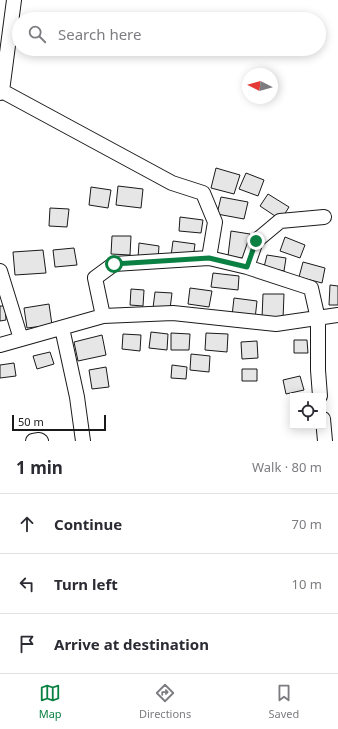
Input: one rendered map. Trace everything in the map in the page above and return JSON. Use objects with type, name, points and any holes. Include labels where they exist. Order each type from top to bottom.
[{"type":"street","points":[[12,12],[14,0]]},
{"type":"street","points":[[12,14],[1,92],[172,183],[203,193],[215,222],[209,258]]},
{"type":"street","points":[[247,267],[256,241],[280,222],[324,216]]},
{"type":"street","points":[[103,316],[95,278],[114,264],[209,258],[247,267],[311,288],[318,319],[318,370],[320,393]]},
{"type":"street","points":[[0,271],[21,339]]},
{"type":"street","points":[[0,345],[103,316],[173,313],[276,324],[338,315]]},
{"type":"street","points":[[62,328],[77,397],[83,441]]},
{"type":"street","points":[[324,429],[325,441]]},
{"type":"street","points":[[33,441],[41,441]]},
{"type":"building","points":[[216,168],[240,175],[234,194],[211,188]]},
{"type":"building","points":[[246,173],[264,180],[258,196],[239,189]]},
{"type":"building","points":[[118,186],[143,189],[141,208],[116,205]]},
{"type":"building","points":[[91,187],[111,190],[108,208],[89,205]]},
{"type":"building","points":[[268,194],[289,207],[281,220],[260,206]]},
{"type":"building","points":[[221,197],[248,202],[244,219],[217,214]]},
{"type":"building","points":[[50,208],[69,209],[67,227],[49,226]]},
{"type":"building","points":[[180,217],[203,220],[201,233],[179,231]]},
{"type":"building","points":[[231,231],[250,234],[247,259],[228,256]]},
{"type":"building","points":[[112,236],[131,236],[130,255],[111,254]]},
{"type":"building","points":[[285,237],[305,245],[300,258],[280,251]]},
{"type":"building","points":[[173,241],[195,244],[193,259],[171,256]]},
{"type":"building","points":[[139,243],[159,246],[158,260],[138,258]]},
{"type":"building","points":[[74,248],[77,265],[55,267],[53,250]]},
{"type":"building","points":[[43,250],[46,273],[15,275],[13,252]]},
{"type":"building","points":[[267,255],[286,258],[284,271],[264,267]]},
{"type":"building","points":[[303,262],[325,268],[322,283],[299,277]]},
{"type":"building","points":[[213,273],[239,276],[238,290],[211,287]]},
{"type":"building","points":[[330,285],[338,286],[338,305],[329,305]]},
{"type":"building","points":[[190,288],[212,291],[209,307],[188,304]]},
{"type":"building","points":[[131,289],[144,290],[143,306],[130,305]]},
{"type":"building","points":[[155,292],[172,293],[170,309],[153,308]]},
{"type":"building","points":[[263,294],[284,294],[283,319],[262,318]]},
{"type":"building","points":[[234,298],[257,301],[255,319],[232,316]]},
{"type":"building","points":[[49,304],[52,325],[27,328],[24,308]]},
{"type":"building","points":[[0,306],[5,306],[6,320],[0,321]]},
{"type":"building","points":[[151,332],[168,334],[167,350],[149,348]]},
{"type":"building","points":[[171,333],[190,334],[189,350],[171,350]]},
{"type":"building","points":[[206,333],[228,334],[227,352],[205,350]]},
{"type":"building","points":[[123,334],[141,335],[140,351],[122,349]]},
{"type":"building","points":[[102,335],[106,355],[78,361],[74,342]]},
{"type":"building","points":[[294,340],[307,340],[308,353],[294,353]]},
{"type":"building","points":[[257,341],[258,358],[242,359],[241,342]]},
{"type":"building","points":[[50,352],[54,364],[37,369],[33,356]]},
{"type":"building","points":[[191,354],[210,356],[209,372],[190,370]]},
{"type":"building","points":[[14,363],[16,376],[0,378],[0,365]]},
{"type":"building","points":[[172,365],[187,367],[186,379],[171,378]]},
{"type":"building","points":[[106,367],[109,387],[92,389],[89,370]]},
{"type":"building","points":[[242,369],[257,369],[257,381],[242,381]]},
{"type":"building","points":[[300,376],[304,390],[286,394],[283,380]]},
{"type":"route","points":[[114,264],[166,262],[209,258],[247,267],[256,241]]}]
